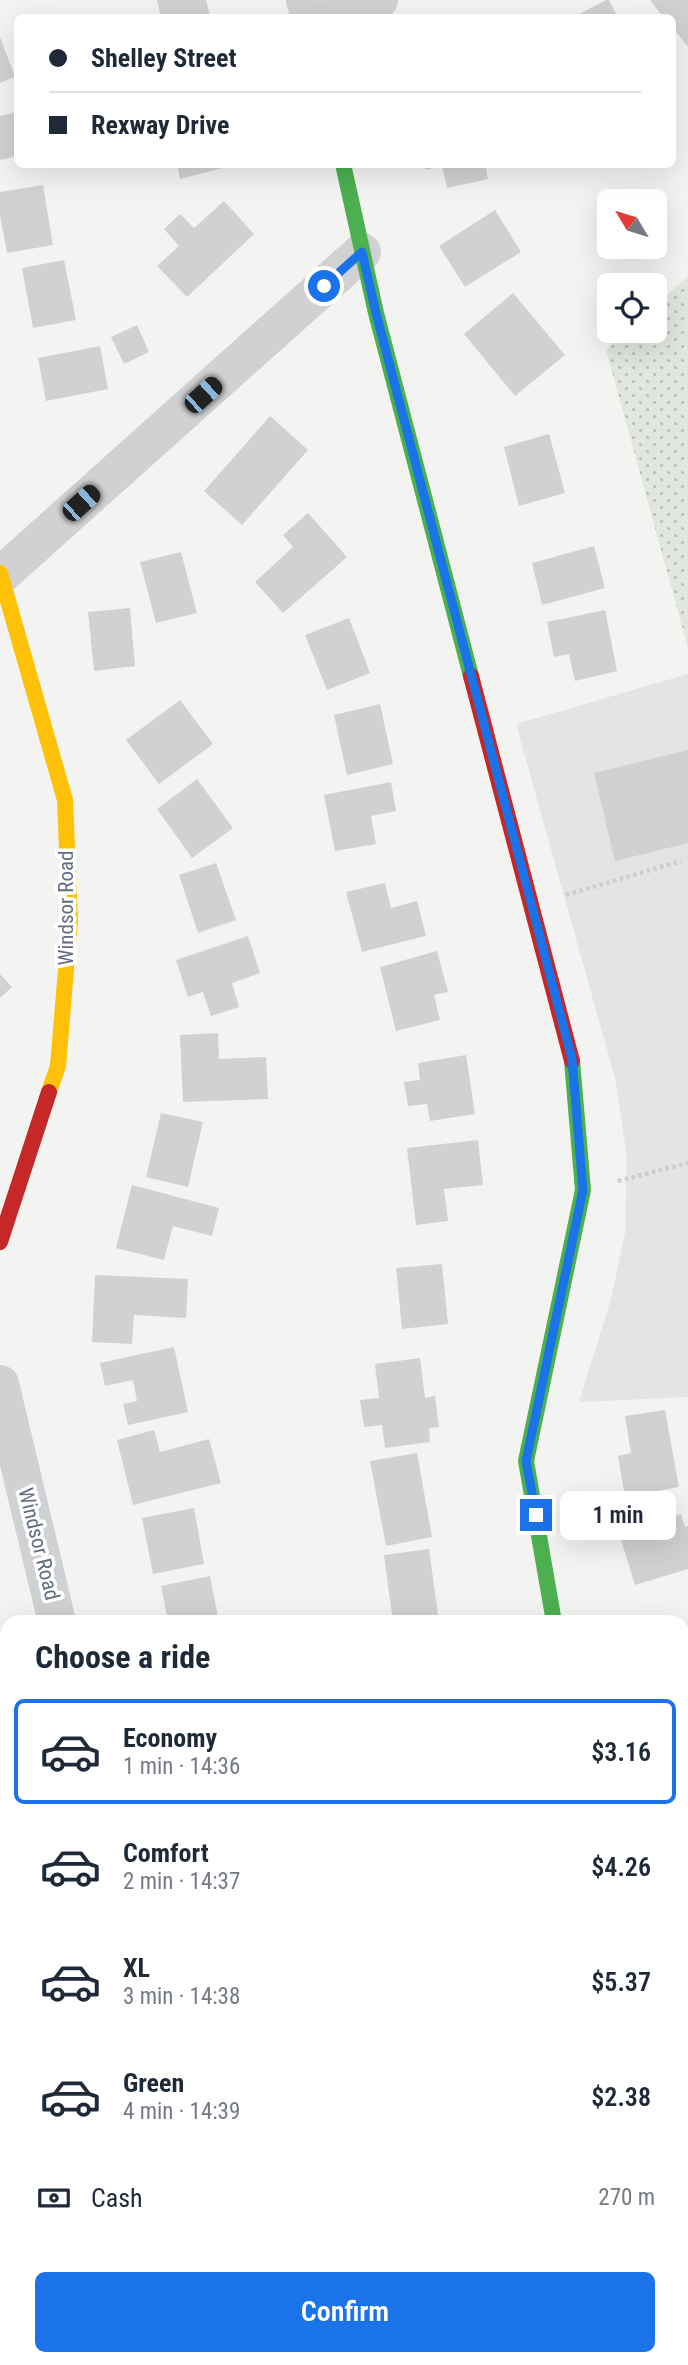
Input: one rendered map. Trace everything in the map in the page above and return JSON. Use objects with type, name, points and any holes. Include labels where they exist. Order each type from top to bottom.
[{"type":"street","points":[[343,14],[379,0]]},
{"type":"street","points":[[344,168],[379,327],[572,1059],[583,1190],[526,1461],[553,1615]]},
{"type":"street","points":[[0,574],[362,252]]},
{"type":"street","name":"Windsor Road","points":[[0,574],[65,800],[70,921],[58,1066],[0,1242]]},
{"type":"street","name":"Windsor Road","points":[[0,1384],[55,1615]]},
{"type":"path","points":[[531,905],[681,861]]},
{"type":"path","points":[[583,1190],[688,1163]]},
{"type":"shaded area","points":[[688,276],[688,648],[606,350],[614,343],[667,343],[667,295]]},
{"type":"shaded area","points":[[688,674],[688,1397],[579,1402],[611,1299],[625,1233],[627,1157],[615,1078],[516,724]]},
{"type":"building","points":[[157,0],[206,0],[210,14],[160,14]]},
{"type":"building","points":[[609,0],[616,14],[580,14]]},
{"type":"building","points":[[650,0],[688,0],[688,47],[676,32],[676,14],[661,14]]},
{"type":"building","points":[[0,37],[14,77],[0,83]]},
{"type":"building","points":[[14,113],[14,157],[0,160],[0,116]]},
{"type":"building","points":[[178,168],[222,168],[180,179]]},
{"type":"building","points":[[442,168],[486,168],[488,179],[447,188]]},
{"type":"building","points":[[43,185],[53,245],[7,253],[0,215],[0,192]]},
{"type":"building","points":[[224,201],[254,234],[187,297],[157,266],[179,246],[164,229],[180,214],[194,228]]},
{"type":"building","points":[[495,210],[521,252],[465,287],[439,246]]},
{"type":"building","points":[[64,260],[76,320],[33,328],[22,268]]},
{"type":"building","points":[[513,293],[565,355],[515,396],[464,334]]},
{"type":"building","points":[[137,325],[149,352],[124,364],[111,337]]},
{"type":"building","points":[[100,346],[108,389],[46,401],[38,358]]},
{"type":"building","points":[[270,416],[308,450],[242,525],[204,491]]},
{"type":"building","points":[[549,434],[565,493],[519,506],[504,447]]},
{"type":"building","points":[[308,513],[347,557],[283,613],[255,582],[293,547],[283,535]]},
{"type":"building","points":[[594,546],[605,588],[542,605],[532,563]]},
{"type":"building","points":[[181,552],[197,613],[156,623],[140,562]]},
{"type":"building","points":[[130,608],[135,666],[94,671],[88,612]]},
{"type":"building","points":[[605,610],[617,671],[575,681],[569,654],[554,657],[547,622]]},
{"type":"building","points":[[349,618],[370,673],[327,690],[305,635]]},
{"type":"building","points":[[180,700],[213,744],[159,784],[126,740]]},
{"type":"building","points":[[380,704],[393,764],[347,775],[334,715]]},
{"type":"building","points":[[688,750],[688,843],[615,861],[594,773]]},
{"type":"building","points":[[197,779],[233,828],[192,858],[157,809]]},
{"type":"building","points":[[391,782],[396,811],[371,816],[376,844],[335,851],[324,795]]},
{"type":"building","points":[[216,863],[236,920],[198,933],[179,875]]},
{"type":"building","points":[[385,883],[391,908],[417,901],[426,936],[362,952],[346,892]]},
{"type":"building","points":[[248,936],[260,973],[232,983],[239,1007],[211,1016],[203,992],[188,997],[176,960]]},
{"type":"building","points":[[437,951],[448,992],[434,995],[440,1020],[396,1031],[380,967]]},
{"type":"building","points":[[0,974],[12,987],[0,998]]},
{"type":"building","points":[[218,1033],[219,1059],[266,1057],[268,1099],[183,1102],[180,1035]]},
{"type":"building","points":[[466,1055],[475,1114],[430,1121],[427,1104],[408,1106],[404,1082],[420,1080],[418,1063]]},
{"type":"building","points":[[161,1113],[203,1122],[188,1187],[146,1177]]},
{"type":"building","points":[[478,1140],[483,1185],[444,1189],[448,1221],[416,1225],[407,1148]]},
{"type":"building","points":[[132,1185],[219,1208],[212,1236],[173,1226],[164,1260],[116,1248]]},
{"type":"building","points":[[442,1264],[448,1324],[402,1329],[396,1268]]},
{"type":"building","points":[[95,1275],[188,1279],[186,1318],[134,1315],[132,1344],[92,1342]]},
{"type":"building","points":[[174,1347],[188,1412],[128,1425],[123,1404],[137,1401],[133,1380],[105,1386],[100,1363]]},
{"type":"building","points":[[420,1358],[425,1398],[435,1396],[439,1427],[429,1428],[430,1442],[385,1448],[382,1425],[364,1427],[360,1400],[379,1398],[375,1364]]},
{"type":"building","points":[[665,1410],[679,1487],[625,1497],[618,1456],[631,1453],[625,1416]]},
{"type":"building","points":[[154,1430],[160,1452],[209,1439],[221,1483],[133,1505],[117,1440]]},
{"type":"building","points":[[417,1453],[432,1537],[386,1546],[370,1461]]},
{"type":"building","points":[[194,1508],[204,1564],[153,1574],[142,1518]]},
{"type":"building","points":[[681,1514],[685,1527],[688,1526],[688,1569],[635,1585],[619,1533]]},
{"type":"building","points":[[429,1549],[438,1615],[392,1615],[384,1555]]},
{"type":"building","points":[[210,1576],[218,1615],[167,1615],[161,1586]]},
{"type":"traffic: fast","points":[[344,168],[376,313],[471,676]]},
{"type":"traffic: fast","points":[[553,1615],[526,1461],[583,1190],[572,1061]]},
{"type":"traffic: slow","points":[[0,573],[65,800],[70,921],[58,1066],[49,1092]]},
{"type":"traffic: jam","points":[[471,676],[572,1061]]},
{"type":"traffic: jam","points":[[0,1242],[49,1092]]},
{"type":"route","points":[[324,286],[362,252],[572,1059],[583,1190],[526,1461],[536,1515]]}]
